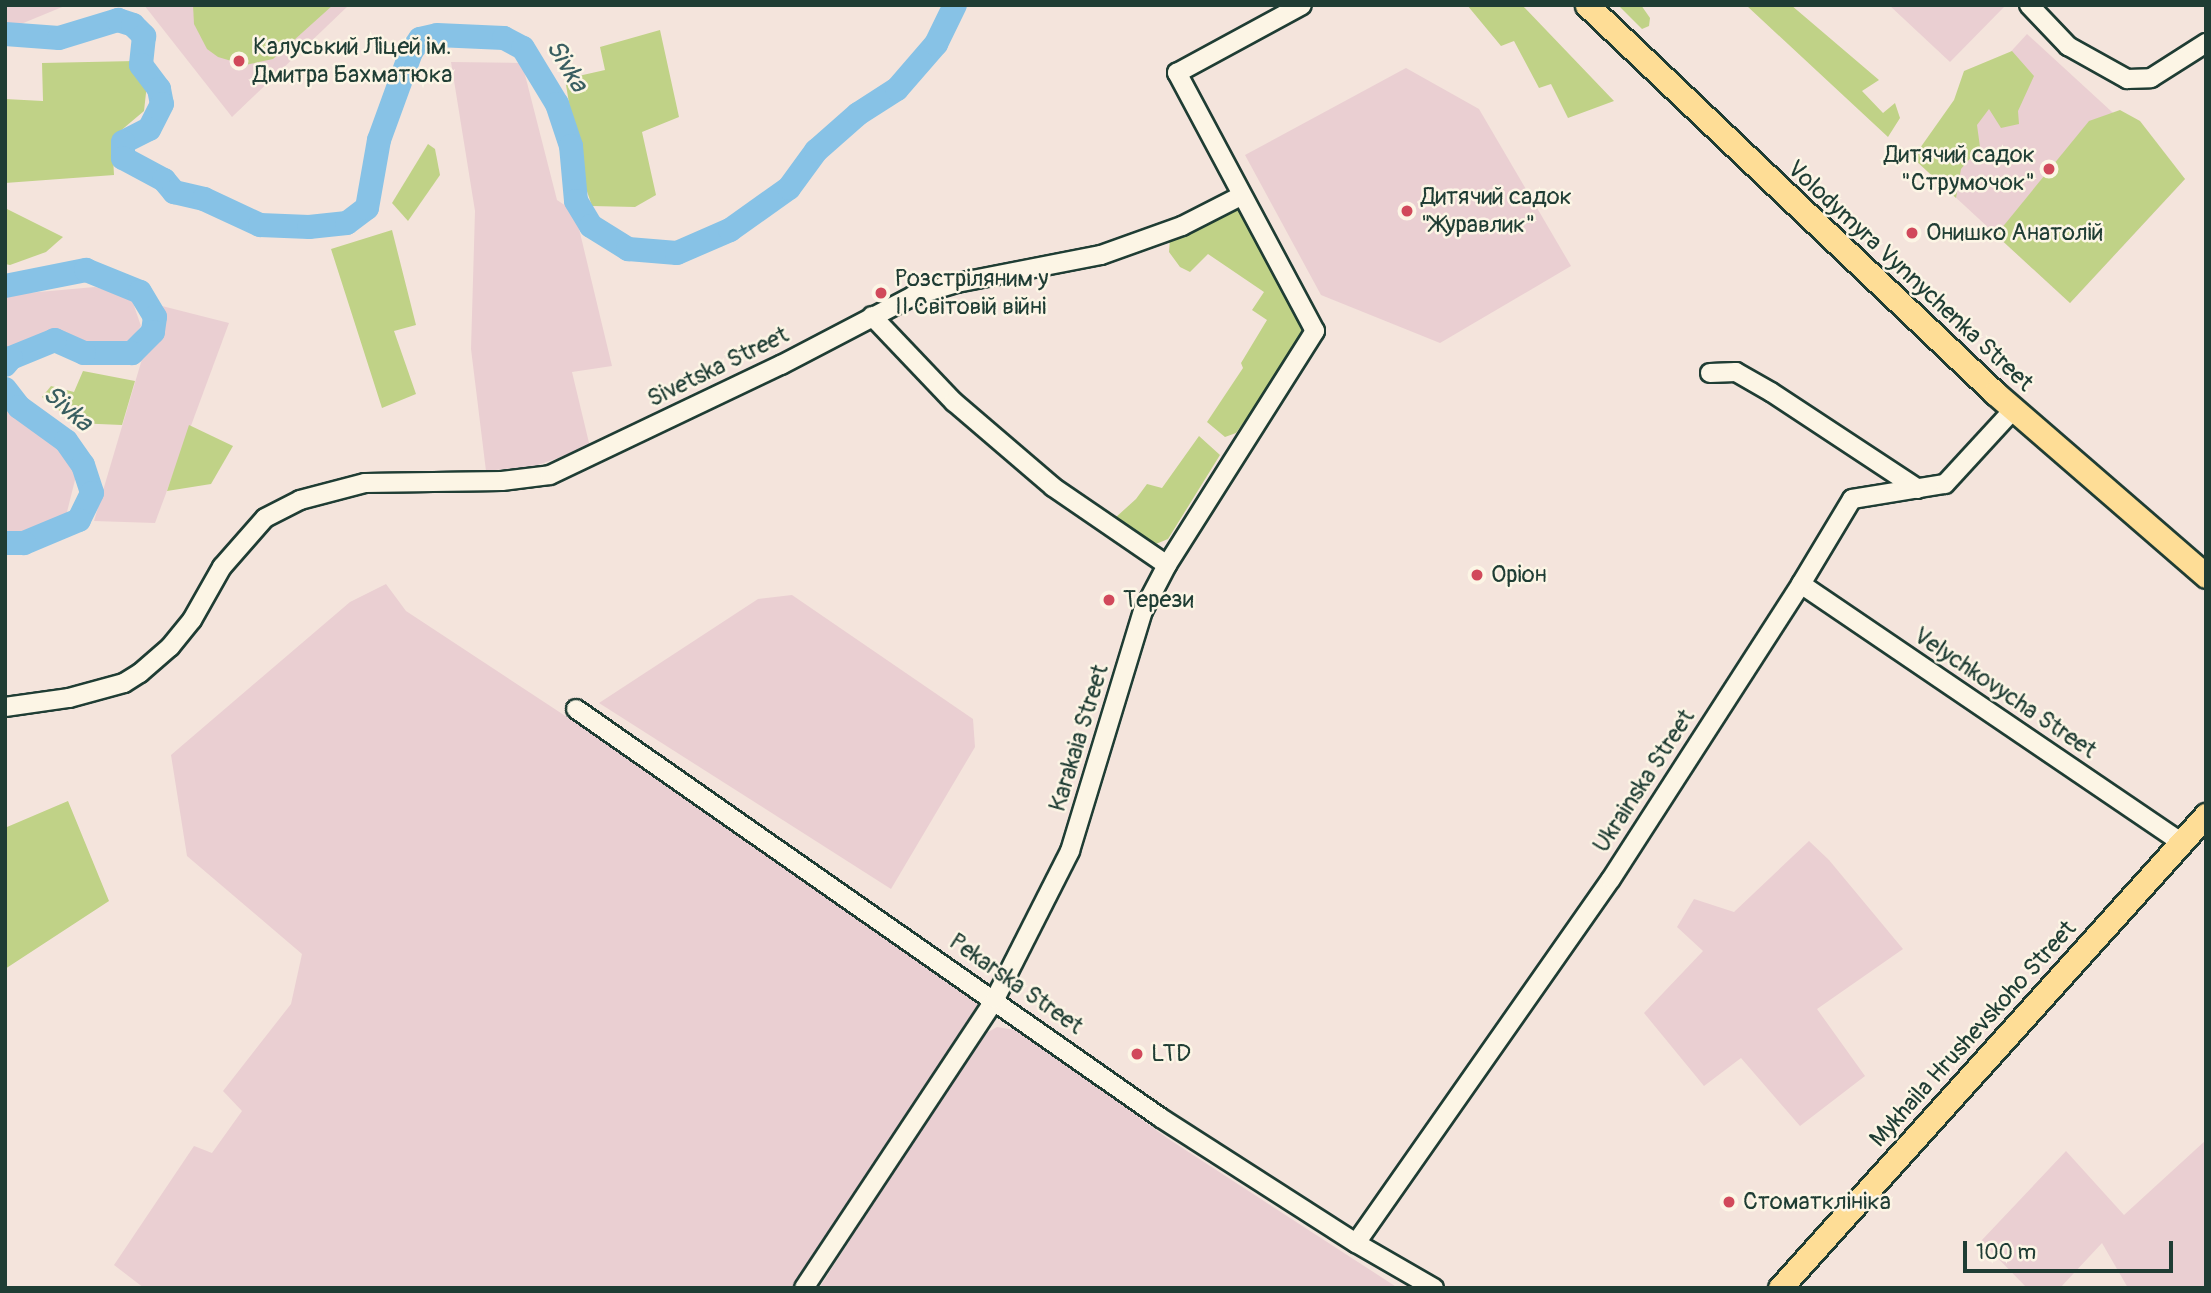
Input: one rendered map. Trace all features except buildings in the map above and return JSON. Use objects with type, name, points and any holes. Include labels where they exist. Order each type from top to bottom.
[{"type":"main road","name":"Volodymyra Vynnychenka Street","points":[[1587,5],[2013,410],[2206,576]]},
{"type":"main road","name":"Mykhaila Hrushevskoho Street","points":[[1780,1288],[2206,815]]},
{"type":"street","points":[[1241,196],[1177,73],[1302,5]]},
{"type":"street","points":[[2029,5],[2068,46],[2127,79],[2151,78],[2206,43]]},
{"type":"street","name":"Sivetska Street","points":[[5,707],[69,698],[124,683],[140,673],[170,647],[192,621],[222,567],[265,518],[300,500],[365,483],[502,481],[550,475],[781,365],[913,296],[957,283],[1101,255],[1182,226],[1241,196]]},
{"type":"street","name":"Karakaia Street","points":[[804,1288],[995,999],[1070,852],[1143,611],[1167,565],[1315,331],[1241,196]]},
{"type":"street","points":[[872,316],[954,402],[1053,487],[1167,565]]},
{"type":"street","points":[[1710,373],[1736,372],[1771,392],[1918,489]]},
{"type":"street","name":"Ukrainska Street","points":[[1356,1243],[1603,890],[1801,584],[1852,499],[1945,484],[2013,410]]},
{"type":"street","name":"Velychkovycha Street","points":[[1801,584],[2181,842]]},
{"type":"street","name":"Pekarska Street","points":[[576,709],[995,999],[1161,1118],[1356,1243],[1434,1288]]},
{"type":"shaded area","points":[[5,5],[67,5],[21,24],[5,25]]},
{"type":"shaded area","name":"Калуський Ліцей ім. Дмитра Бахматюка","points":[[144,5],[349,5],[232,117]]},
{"type":"shaded area","points":[[1889,5],[2006,5],[1950,62]]},
{"type":"shaded area","name":"Дитячий садок \"Струмочок\"","points":[[2027,34],[2185,179],[2070,303],[1913,158]]},
{"type":"shaded area","points":[[451,62],[522,63],[557,200],[575,212],[612,366],[572,372],[590,447],[535,466],[486,471],[471,349],[475,211]]},
{"type":"shaded area","name":"Дитячий садок \"Журавлик\"","points":[[1406,68],[1479,109],[1571,266],[1440,343],[1321,295],[1245,155]]},
{"type":"shaded area","points":[[95,287],[131,297],[141,326],[128,343],[34,340],[12,351],[5,359],[5,295]]},
{"type":"shaded area","points":[[158,305],[229,323],[155,523],[94,521]]},
{"type":"shaded area","points":[[5,397],[17,414],[62,447],[79,464],[65,520],[25,535],[5,535]]},
{"type":"shaded area","points":[[386,584],[406,611],[728,823],[984,1000],[794,1288],[144,1288],[114,1265],[194,1146],[212,1153],[242,1111],[223,1091],[291,1004],[302,954],[187,856],[171,755],[350,602]]},
{"type":"shaded area","points":[[792,595],[973,719],[975,747],[891,889],[599,703],[758,599]]},
{"type":"shaded area","points":[[1809,841],[1829,860],[1903,949],[1817,1009],[1865,1076],[1800,1126],[1741,1058],[1704,1086],[1644,1013],[1703,951],[1677,927],[1694,899],[1734,912]]},
{"type":"shaded area","points":[[997,1027],[1021,1031],[1167,1138],[1398,1288],[819,1288],[983,1035]]},
{"type":"shaded area","points":[[2206,1140],[2206,1288],[2128,1288],[2102,1243],[2060,1288],[2027,1288],[1981,1241],[2066,1151],[2124,1215]]},
{"type":"green space","points":[[193,5],[333,5],[273,59],[245,65],[218,57],[207,49],[194,24]]},
{"type":"green space","points":[[1467,5],[1522,5],[1614,101],[1568,118],[1551,84],[1539,88],[1514,41],[1501,46]]},
{"type":"green space","points":[[1618,5],[1641,5],[1650,18],[1649,26],[1642,29]]},
{"type":"green space","points":[[1791,5],[1879,80],[1862,91],[1883,113],[1895,103],[1900,118],[1888,137],[1747,6]]},
{"type":"green space","points":[[660,30],[679,117],[642,132],[656,195],[635,207],[592,206],[581,174],[565,79],[605,70],[600,47]]},
{"type":"green space","points":[[2012,51],[2034,76],[2018,111],[2019,124],[2001,128],[1989,109],[1977,125],[1980,147],[1961,169],[1956,198],[1913,158],[1954,100],[1964,71]]},
{"type":"green space","points":[[135,61],[147,84],[144,111],[112,138],[114,175],[5,183],[5,99],[43,101],[42,63]]},
{"type":"green space","points":[[2120,110],[2140,121],[2185,179],[2070,303],[1996,235],[2089,121]]},
{"type":"green space","points":[[428,144],[435,149],[440,175],[408,221],[392,203]]},
{"type":"green space","points":[[1240,205],[1303,326],[1296,348],[1236,433],[1225,437],[1207,422],[1243,368],[1241,363],[1267,320],[1252,310],[1264,292],[1208,254],[1190,272],[1180,267],[1169,252],[1170,238]]},
{"type":"green space","points":[[5,208],[63,237],[46,252],[10,265],[5,264]]},
{"type":"green space","points":[[392,230],[416,325],[394,331],[416,394],[382,408],[331,249]]},
{"type":"green space","points":[[83,371],[135,381],[122,425],[75,423],[42,397],[51,386],[74,392]]},
{"type":"green space","points":[[189,425],[233,446],[211,484],[167,491]]},
{"type":"green space","points":[[1199,436],[1220,455],[1168,539],[1151,546],[1115,518],[1136,499],[1147,484],[1162,488]]},
{"type":"green space","points":[[68,801],[109,901],[5,969],[5,824],[7,827]]},
{"type":"waterway","name":"Sivka","points":[[5,34],[59,38],[118,20],[133,25],[144,36],[141,65],[159,89],[162,104],[149,129],[123,142],[123,158],[164,180],[174,192],[204,199],[260,225],[309,227],[347,223],[367,208],[379,140],[411,52],[420,39],[437,35],[504,38],[523,48],[557,104],[571,146],[576,201],[591,226],[628,249],[677,253],[730,230],[789,188],[816,151],[858,114],[897,89],[936,44],[955,5]]},
{"type":"waterway","name":"Sivka","points":[[5,286],[86,270],[140,292],[155,317],[153,332],[132,353],[84,353],[55,340],[11,358],[5,365]]},
{"type":"waterway","name":"Sivka","points":[[5,389],[19,407],[66,441],[83,465],[92,493],[79,520],[24,543],[5,543]]},
{"type":"place","name":"Калуський Ліцей ім. Дмитра Бахматюка","points":[[239,61]]},
{"type":"place","name":"Дитячий садок \"Струмочок\"","points":[[2049,169]]},
{"type":"place","name":"Дитячий садок \"Журавлик\"","points":[[1407,211]]},
{"type":"place","name":"Онишко Анатолій","points":[[1912,233]]},
{"type":"place","name":"Розстріляним у II Світовій війні","points":[[881,293]]},
{"type":"place","name":"Оріон","points":[[1477,575]]},
{"type":"place","name":"Терези","points":[[1109,600]]},
{"type":"place","name":"LTD","points":[[1137,1054]]},
{"type":"place","name":"Стоматклініка","points":[[1729,1202]]}]
